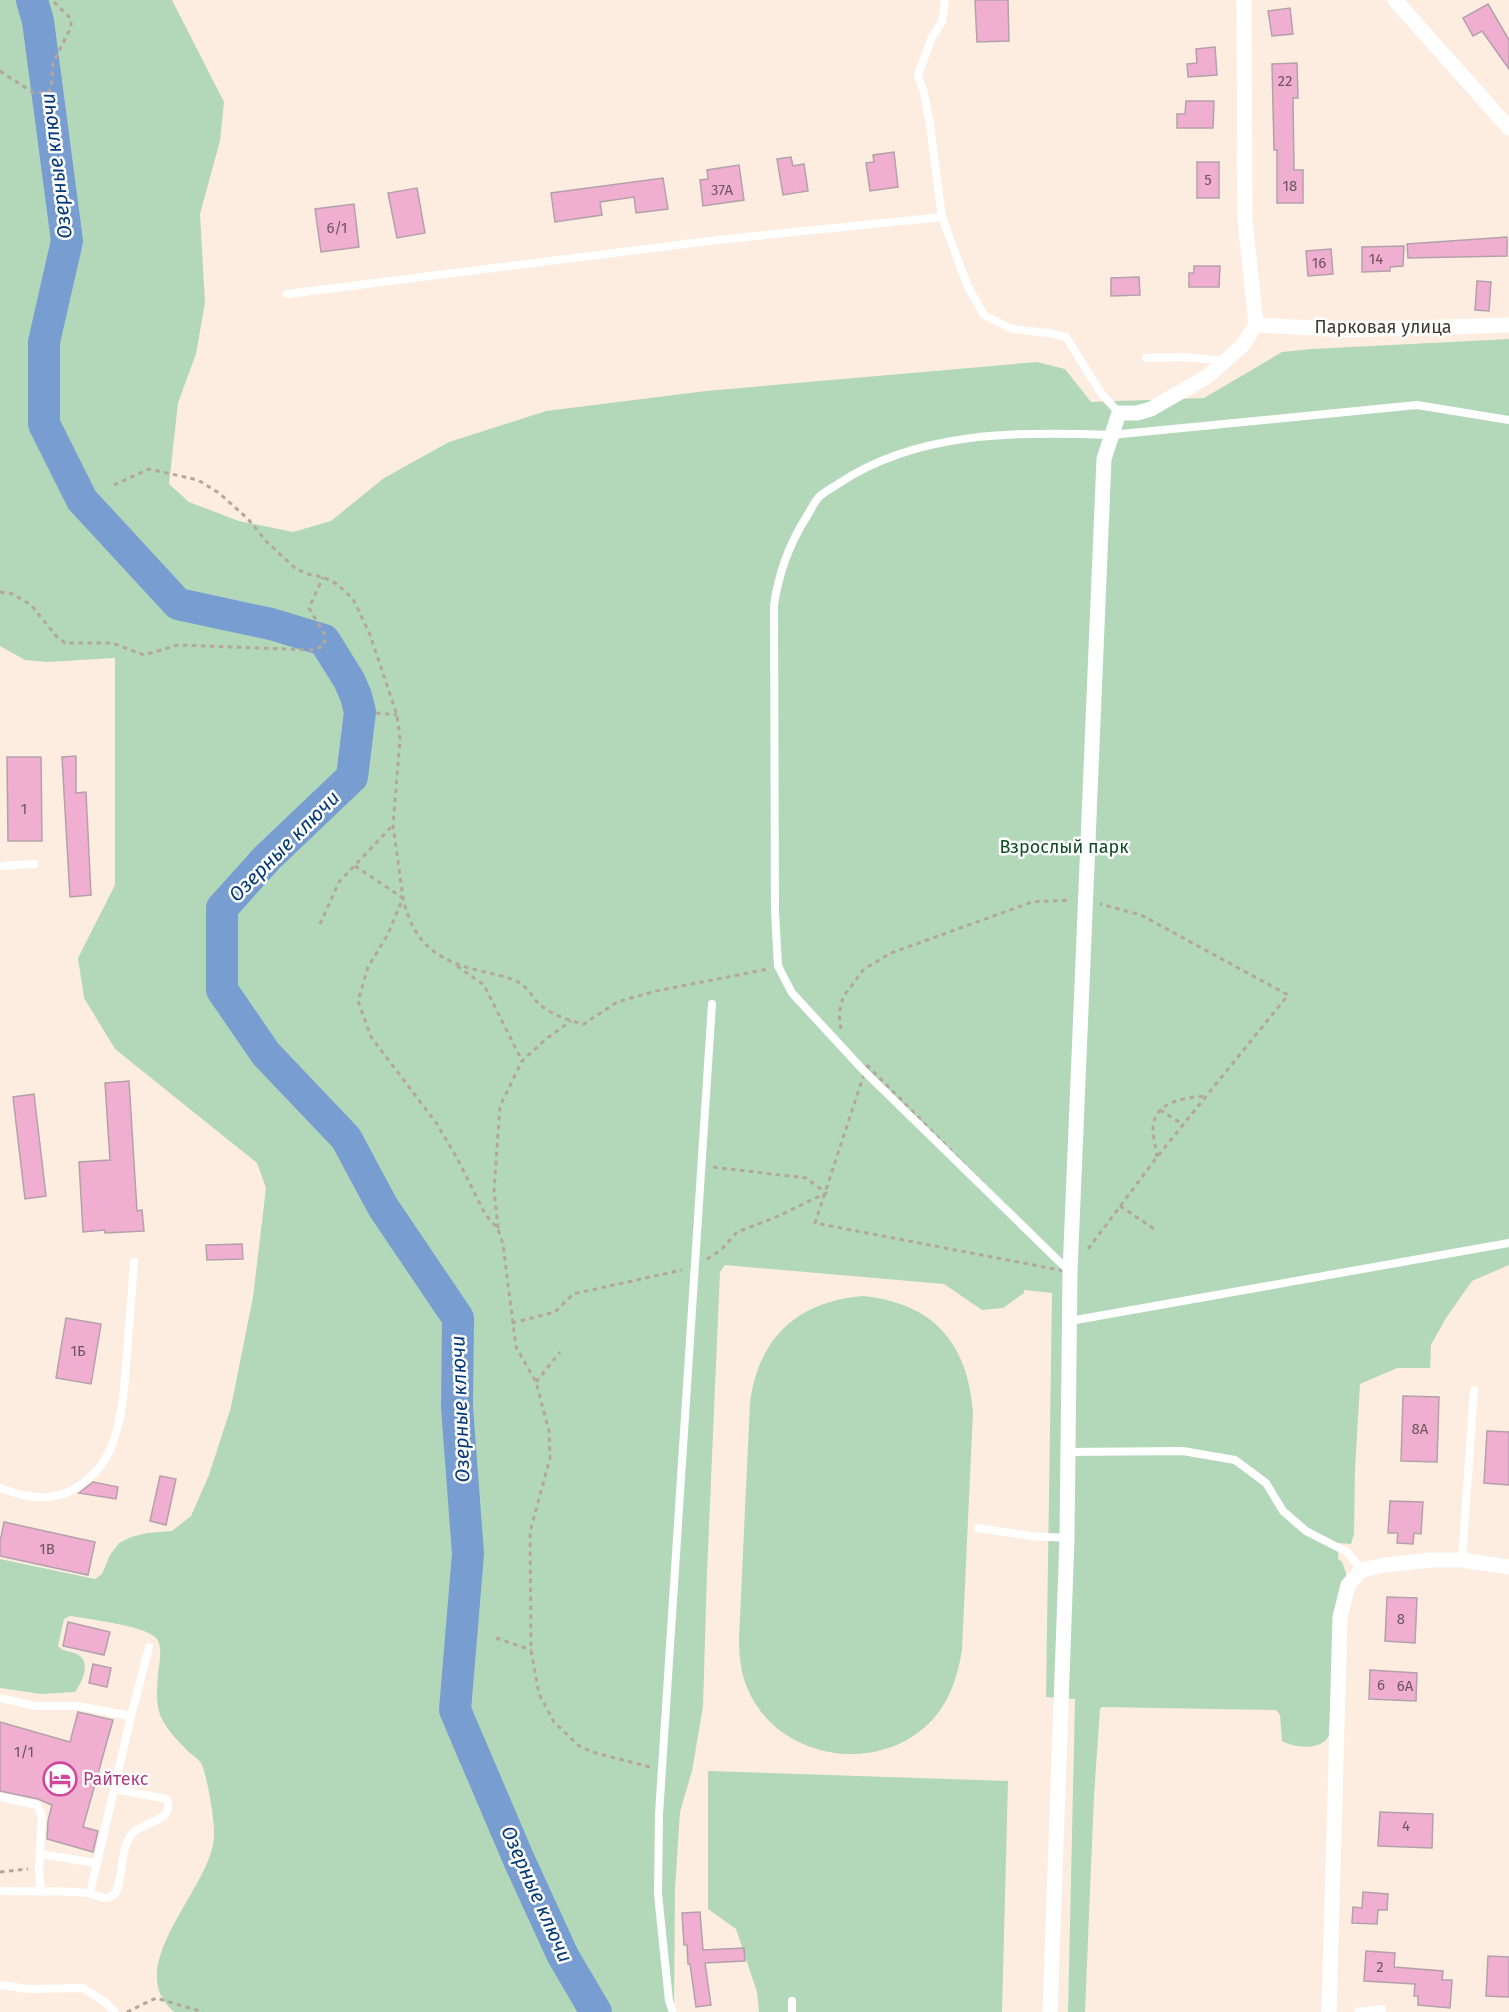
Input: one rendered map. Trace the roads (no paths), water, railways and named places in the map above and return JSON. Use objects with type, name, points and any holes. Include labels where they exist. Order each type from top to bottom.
[{"type":"street","points":[[1050,2012],[1067,1538],[1070,1272],[1104,459],[1119,413],[1137,413],[1151,409],[1208,376],[1242,346],[1256,326],[1245,219],[1244,0]]},
{"type":"street","points":[[1395,0],[1509,128]]},
{"type":"street","name":"Парковая улица","points":[[1256,326],[1349,330],[1509,325]]},
{"type":"street","points":[[1329,2012],[1340,1617],[1348,1584],[1362,1570],[1411,1561],[1462,1560],[1509,1567]]},
{"type":"lane","points":[[945,0],[942,22],[932,37],[918,75],[930,125],[942,217],[968,287],[984,315],[1012,329],[1049,333],[1066,338],[1101,393],[1119,413]]},
{"type":"lane","points":[[287,294],[726,239],[942,217]]},
{"type":"lane","points":[[1146,358],[1185,357],[1227,361]]},
{"type":"lane","points":[[1070,1272],[792,993],[778,966],[775,911],[774,604],[784,560],[799,528],[819,497],[858,471],[894,456],[938,443],[994,436],[1064,433],[1111,435],[1417,405],[1509,420]]},
{"type":"lane","points":[[0,866],[34,864]]},
{"type":"lane","points":[[673,2012],[669,2001],[658,1894],[659,1814],[712,1004]]},
{"type":"lane","points":[[1070,1321],[1509,1243]]},
{"type":"lane","points":[[0,1488],[31,1497],[54,1496],[71,1490],[86,1479],[100,1467],[109,1452],[123,1401],[134,1263]]},
{"type":"lane","points":[[1462,1560],[1474,1390]]},
{"type":"lane","points":[[1068,1452],[1183,1451],[1235,1460],[1266,1483],[1283,1510],[1306,1532],[1347,1552],[1362,1570]]},
{"type":"lane","points":[[978,1528],[1031,1536],[1067,1538]]},
{"type":"lane","points":[[90,1893],[149,1647]]},
{"type":"lane","points":[[0,1698],[35,1706],[78,1706],[132,1716]]},
{"type":"lane","points":[[0,1891],[90,1893],[106,1898],[113,1895],[118,1889],[131,1834],[165,1816],[169,1810],[167,1799],[114,1789]]},
{"type":"lane","points":[[0,1797],[37,1805],[42,1816],[39,1869],[41,1892]]},
{"type":"lane","points":[[40,1854],[97,1863]]},
{"type":"lane","points":[[0,1985],[29,1989],[83,1988],[105,2002],[115,2012]]},
{"type":"lane","points":[[792,2001],[792,2012]]},
{"type":"lane","points":[[1358,2012],[1382,2009]]},
{"type":"waterway","name":"Озерные ключи","points":[[32,0],[38,21],[67,241],[44,342],[44,424],[82,500],[178,604],[271,624],[324,640],[349,680],[356,696],[360,712],[352,777],[267,858],[222,908],[222,990],[266,1054],[346,1138],[383,1207],[458,1318],[457,1407],[468,1554],[455,1710],[563,1956],[596,2012]]},
{"type":"place","name":"Райтекс","points":[[60,1779]]},
{"type":"park label","name":"Взрослый парк","points":[[1064,847]]}]
